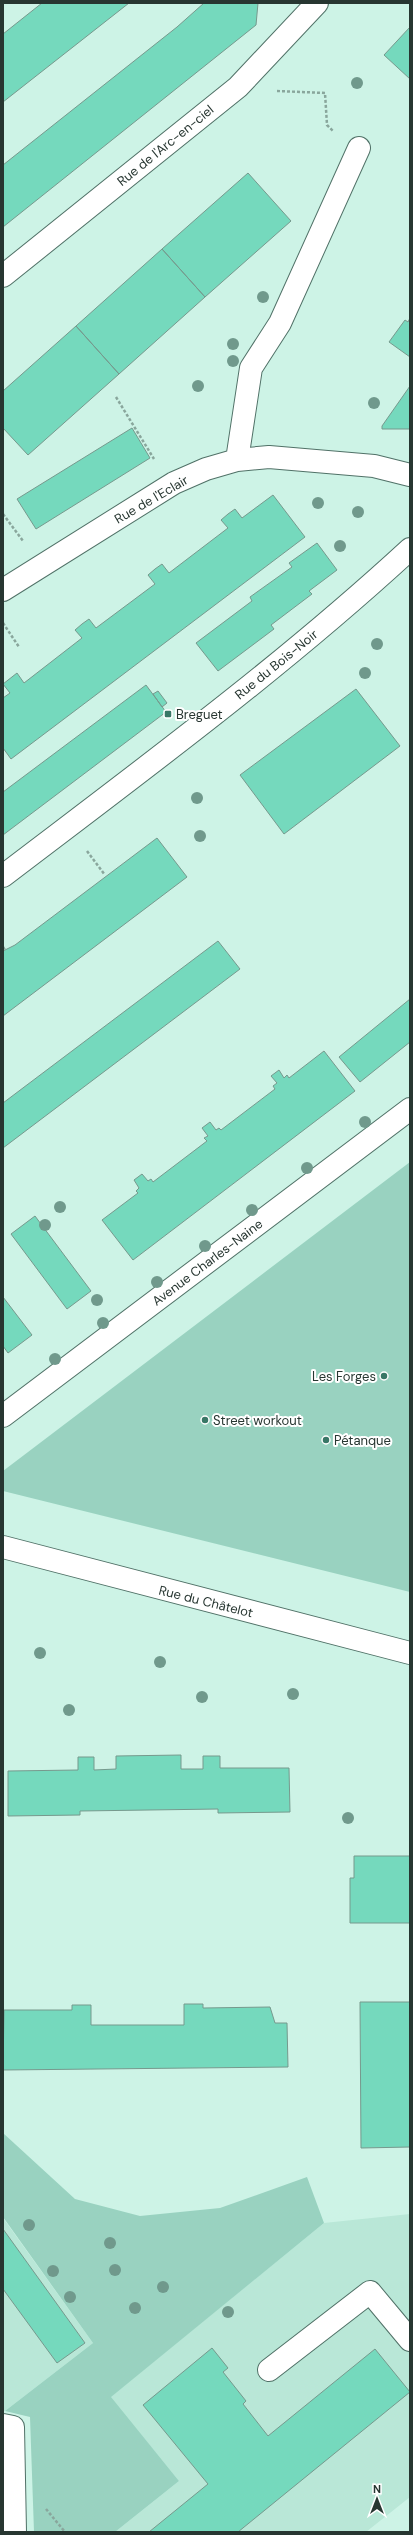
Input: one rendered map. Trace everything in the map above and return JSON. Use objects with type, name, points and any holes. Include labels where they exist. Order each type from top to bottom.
[{"type":"street","name":"Rue de l'Arc-en-ciel","points":[[3,276],[238,86],[317,3]]},
{"type":"street","points":[[237,460],[251,368],[280,322],[359,148]]},
{"type":"street","name":"Rue de l'Eclair","points":[[3,590],[174,482],[206,469],[237,460],[269,457],[367,465],[410,475]]},
{"type":"street","name":"Rue du Bois-Noir","points":[[3,876],[174,746],[290,654],[369,588],[410,549]]},
{"type":"street","name":"Avenue Charles-Naine","points":[[3,1416],[410,1109]]},
{"type":"street","name":"Rue du Châtelot","points":[[3,1547],[410,1653]]},
{"type":"street","points":[[269,2370],[370,2292],[410,2340]]},
{"type":"street","points":[[3,2424],[13,2427],[15,2532]]},
{"type":"path","points":[[288,93],[325,93],[326,109]]},
{"type":"path","points":[[116,397],[152,457]]},
{"type":"path","points":[[3,514],[19,536]]},
{"type":"path","points":[[3,623],[19,647]]},
{"type":"path","points":[[90,855],[105,875]]},
{"type":"shaded area","points":[[410,1162],[410,1592],[3,1491],[3,1471]]},
{"type":"shaded area","points":[[3,2133],[75,2199],[140,2216],[220,2208],[307,2177],[324,2223],[111,2397],[179,2481],[115,2532],[34,2532],[30,2417],[5,2411],[93,2343],[3,2217]]},
{"type":"shaded area","points":[[410,2214],[410,2497],[366,2532],[115,2532],[179,2481],[110,2397],[324,2223]]},
{"type":"shaded area","points":[[3,2218],[93,2343],[5,2411],[3,2411]]},
{"type":"building","points":[[42,3],[129,3],[3,102],[3,34]]},
{"type":"building","points":[[204,3],[258,3],[256,25],[3,227],[3,165],[177,27]]},
{"type":"building","points":[[410,27],[410,79],[384,55]]},
{"type":"building","points":[[248,173],[291,221],[205,297],[162,249]]},
{"type":"building","points":[[162,249],[205,297],[119,374],[76,326]]},
{"type":"building","points":[[410,318],[410,357],[389,342],[405,320],[408,322]]},
{"type":"building","points":[[76,326],[119,374],[28,455],[3,428],[3,391]]},
{"type":"building","points":[[410,386],[410,429],[382,429],[382,426]]},
{"type":"building","points":[[132,428],[150,458],[36,529],[17,499]]},
{"type":"building","points":[[273,495],[305,537],[11,759],[3,748],[3,698],[10,693],[3,684],[17,673],[24,683],[82,638],[75,630],[82,624],[89,619],[96,628],[155,584],[148,575],[155,569],[162,564],[169,573],[228,528],[221,520],[228,514],[235,509],[242,518]]},
{"type":"building","points":[[317,543],[337,570],[309,591],[312,594],[271,625],[274,629],[218,671],[196,643],[252,601],[250,597],[292,567],[289,563]]},
{"type":"building","points":[[146,685],[166,712],[3,835],[3,792]]},
{"type":"building","points":[[356,689],[400,746],[284,834],[240,775]]},
{"type":"building","points":[[158,691],[167,703],[162,707],[153,694]]},
{"type":"building","points":[[157,838],[187,877],[3,1016],[3,951],[15,945]]},
{"type":"building","points":[[218,941],[240,969],[3,1148],[3,1103]]},
{"type":"building","points":[[410,999],[410,1042],[360,1082],[339,1057]]},
{"type":"building","points":[[324,1051],[355,1091],[133,1260],[102,1220],[138,1193],[136,1191],[139,1188],[134,1180],[142,1174],[148,1181],[151,1179],[153,1182],[207,1141],[204,1138],[208,1136],[202,1128],[210,1122],[216,1130],[219,1128],[221,1130],[275,1089],[273,1086],[277,1083],[271,1076],[279,1070],[284,1078],[287,1075],[289,1078]]},
{"type":"building","points":[[35,1216],[91,1291],[67,1309],[11,1234]]},
{"type":"building","points":[[3,1297],[32,1335],[8,1353],[3,1346]]},
{"type":"building","points":[[181,1755],[181,1769],[203,1769],[203,1756],[220,1756],[220,1768],[289,1768],[290,1812],[218,1813],[218,1809],[80,1811],[80,1815],[8,1816],[8,1771],[78,1770],[78,1757],[94,1757],[94,1770],[116,1769],[116,1756]]},
{"type":"building","points":[[354,1856],[410,1856],[410,1923],[350,1923],[350,1878],[354,1878]]},
{"type":"building","points":[[360,2002],[410,2002],[410,2147],[361,2148]]},
{"type":"building","points":[[184,2004],[203,2004],[203,2008],[270,2007],[275,2023],[287,2023],[288,2067],[3,2070],[4,2010],[72,2010],[72,2005],[91,2005],[91,2025],[184,2025]]},
{"type":"building","points":[[3,2229],[85,2343],[57,2363],[3,2289]]},
{"type":"building","points":[[212,2348],[228,2368],[223,2372],[246,2401],[243,2404],[268,2436],[375,2349],[410,2392],[238,2532],[149,2532],[208,2484],[143,2405]]},
{"type":"place","name":"Breguet","points":[[168,714]]},
{"type":"place","name":"Les Forges","points":[[384,1376]]},
{"type":"place","name":"Street workout","points":[[205,1420]]},
{"type":"place","name":"Pétanque","points":[[326,1440]]}]
